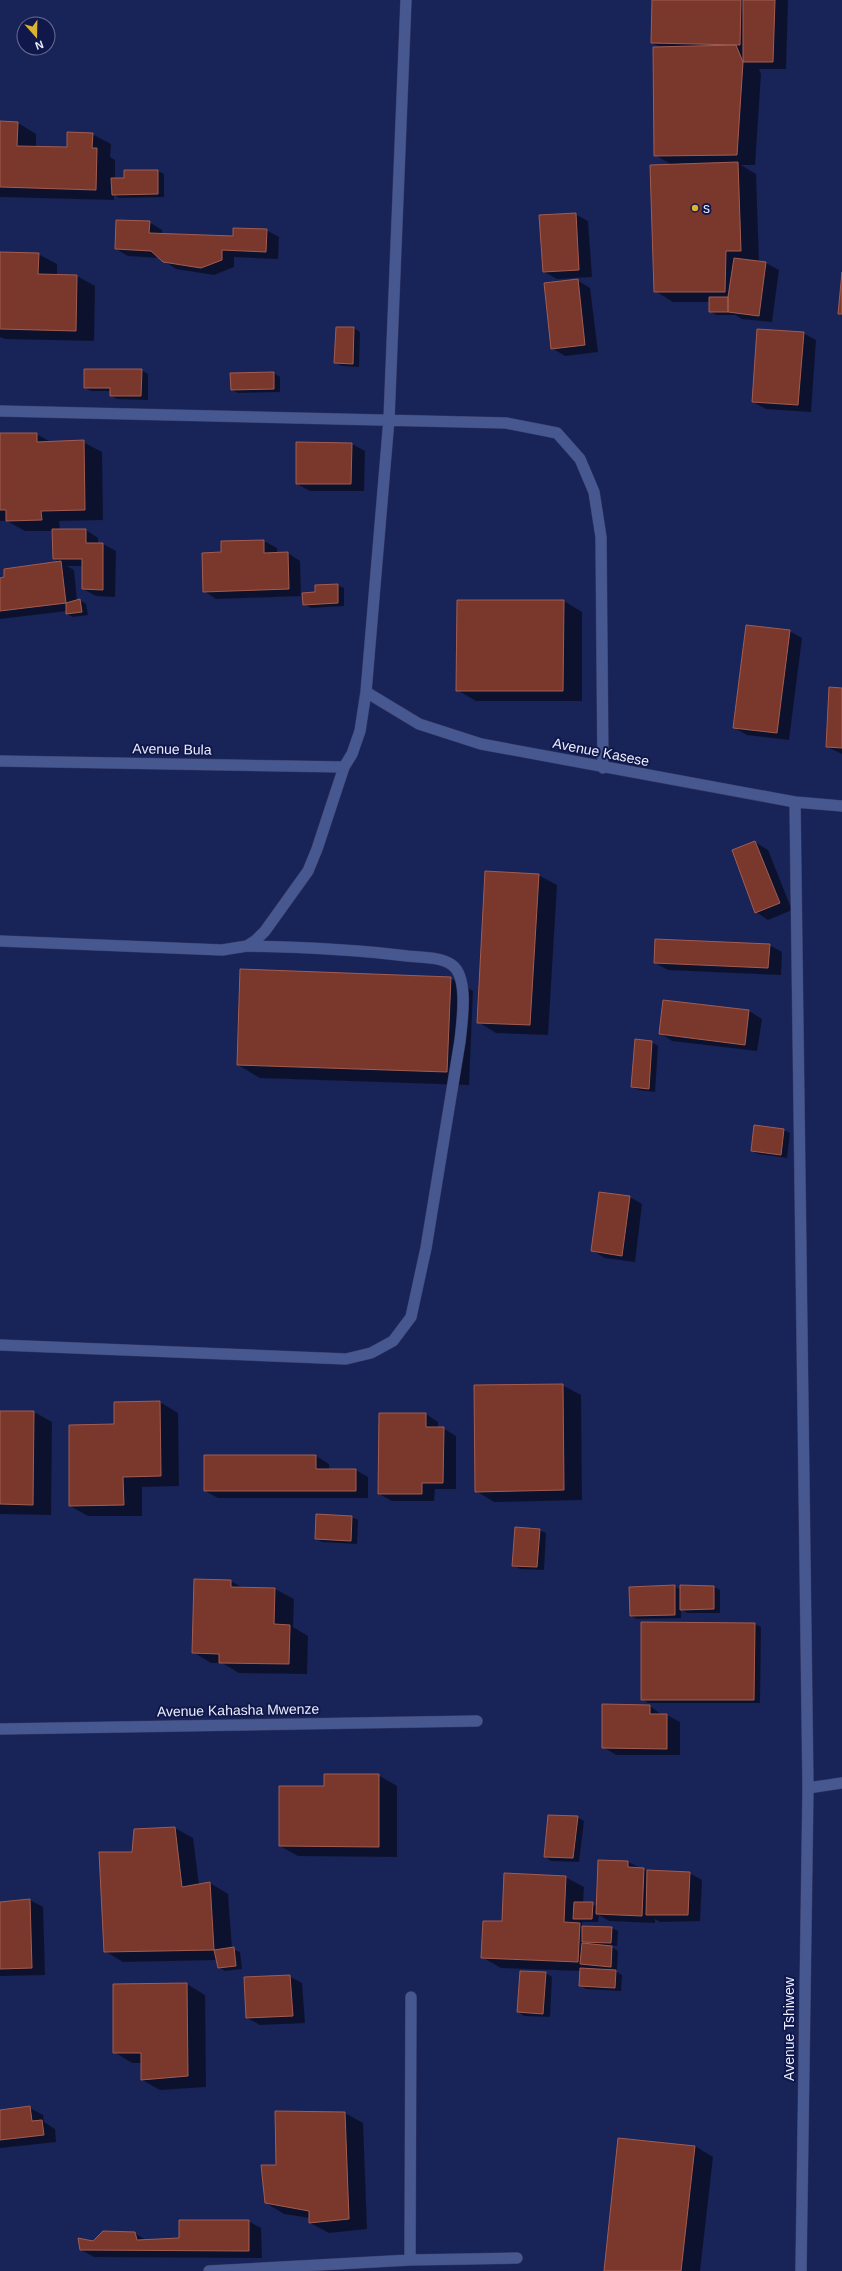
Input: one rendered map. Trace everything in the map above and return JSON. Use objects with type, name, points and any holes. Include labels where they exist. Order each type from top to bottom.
[{"type":"street","points":[[247,946],[265,931],[308,871],[318,849],[344,767],[352,754],[360,731],[366,692],[389,419],[406,0]]},
{"type":"street","points":[[0,411],[389,419],[506,423],[557,433],[580,459],[594,492],[601,537],[603,768]]},
{"type":"street","name":"Avenue Kasese","points":[[366,692],[419,724],[481,744],[603,768],[795,802],[842,806]]},
{"type":"street","name":"Avenue Bula","points":[[0,761],[344,767]]},
{"type":"street","name":"Avenue Tshiwew","points":[[795,802],[808,1788],[801,2271]]},
{"type":"street","points":[[0,941],[222,950],[247,946],[356,949],[431,958],[452,965],[461,978],[464,1007],[460,1041],[426,1248],[411,1317],[393,1341],[371,1353],[346,1359],[0,1345]]},
{"type":"street","name":"Avenue Kahasha Mwenze","points":[[0,1729],[477,1720]]},
{"type":"street","points":[[808,1788],[842,1783]]},
{"type":"street","points":[[410,2260],[411,1997]]},
{"type":"street","points":[[209,2271],[273,2270],[410,2260],[517,2258]]},
{"type":"building","points":[[652,0],[741,0],[740,45],[651,43]]},
{"type":"building","points":[[743,0],[775,0],[773,62],[743,62]]},
{"type":"building","points":[[736,45],[743,62],[737,155],[654,156],[653,47]]},
{"type":"building","points":[[0,121],[18,122],[17,146],[67,147],[67,132],[93,133],[92,148],[97,148],[96,190],[0,187]]},
{"type":"building","name":"s","points":[[738,162],[741,251],[726,251],[725,292],[654,292],[650,165]]},
{"type":"building","points":[[124,170],[158,170],[158,194],[112,195],[111,178],[124,178]]},
{"type":"building","points":[[576,213],[579,270],[543,272],[539,215]]},
{"type":"building","points":[[116,220],[150,221],[149,233],[233,236],[233,228],[267,229],[266,252],[222,250],[222,260],[201,268],[163,262],[151,251],[115,249]]},
{"type":"building","points":[[0,252],[39,253],[38,274],[77,275],[76,331],[0,329]]},
{"type":"building","points":[[734,258],[766,262],[759,316],[728,312],[728,297]]},
{"type":"building","points":[[842,272],[842,314],[838,314]]},
{"type":"building","points":[[578,279],[585,345],[551,349],[544,283]]},
{"type":"building","points":[[709,297],[728,297],[728,312],[709,312]]},
{"type":"building","points":[[336,327],[354,327],[353,364],[334,363]]},
{"type":"building","points":[[757,329],[804,332],[798,405],[752,402]]},
{"type":"building","points":[[84,369],[142,369],[141,396],[110,396],[110,388],[84,388]]},
{"type":"building","points":[[274,372],[274,389],[231,390],[230,373]]},
{"type":"building","points":[[0,433],[37,433],[37,442],[84,440],[85,510],[41,511],[42,520],[6,521],[6,510],[0,510]]},
{"type":"building","points":[[296,442],[352,443],[351,484],[296,484]]},
{"type":"building","points":[[52,529],[86,529],[86,543],[103,543],[103,590],[82,589],[82,559],[53,559]]},
{"type":"building","points":[[264,540],[264,553],[288,552],[289,589],[203,592],[202,553],[221,552],[221,541]]},
{"type":"building","points":[[61,561],[66,603],[0,611],[0,578],[4,577],[4,569]]},
{"type":"building","points":[[338,584],[338,603],[303,605],[302,593],[315,592],[315,585]]},
{"type":"building","points":[[80,599],[82,612],[66,614],[66,603]]},
{"type":"building","points":[[457,600],[564,600],[563,691],[456,691]]},
{"type":"building","points":[[746,625],[790,630],[777,733],[733,728]]},
{"type":"building","points":[[829,687],[842,688],[842,748],[826,747]]},
{"type":"building","points":[[755,841],[780,903],[755,913],[732,850]]},
{"type":"building","points":[[485,871],[539,874],[530,1025],[477,1023]]},
{"type":"building","points":[[655,939],[770,944],[768,968],[654,963]]},
{"type":"building","points":[[240,969],[451,977],[447,1072],[237,1065]]},
{"type":"building","points":[[663,1000],[749,1010],[745,1045],[659,1034]]},
{"type":"building","points":[[635,1039],[652,1041],[649,1089],[631,1087]]},
{"type":"building","points":[[754,1125],[784,1129],[781,1155],[751,1151]]},
{"type":"building","points":[[599,1192],[630,1196],[622,1256],[591,1251]]},
{"type":"building","points":[[563,1384],[564,1490],[475,1492],[474,1385]]},
{"type":"building","points":[[160,1401],[161,1476],[123,1477],[124,1505],[69,1506],[69,1425],[114,1424],[114,1402]]},
{"type":"building","points":[[0,1411],[34,1411],[33,1505],[0,1504]]},
{"type":"building","points":[[379,1413],[426,1413],[426,1427],[444,1427],[443,1483],[422,1483],[422,1494],[378,1494]]},
{"type":"building","points":[[204,1455],[316,1455],[316,1469],[356,1469],[356,1491],[204,1491]]},
{"type":"building","points":[[316,1514],[352,1516],[351,1541],[315,1539]]},
{"type":"building","points":[[515,1527],[540,1529],[537,1567],[512,1566]]},
{"type":"building","points":[[194,1579],[231,1580],[231,1587],[275,1588],[274,1624],[290,1625],[289,1664],[219,1663],[219,1654],[192,1653]]},
{"type":"building","points":[[675,1585],[675,1615],[630,1616],[629,1587]]},
{"type":"building","points":[[680,1585],[714,1586],[714,1609],[680,1610]]},
{"type":"building","points":[[641,1622],[755,1623],[754,1700],[641,1700]]},
{"type":"building","points":[[602,1704],[650,1705],[650,1714],[667,1714],[667,1749],[602,1748]]},
{"type":"building","points":[[324,1774],[379,1774],[379,1847],[279,1846],[279,1786],[324,1786]]},
{"type":"building","points":[[548,1815],[578,1816],[573,1858],[544,1857]]},
{"type":"building","points":[[175,1827],[182,1887],[210,1882],[214,1950],[104,1952],[99,1852],[132,1852],[134,1829]]},
{"type":"building","points":[[598,1860],[628,1861],[628,1867],[644,1868],[642,1916],[596,1914]]},
{"type":"building","points":[[647,1870],[690,1872],[688,1915],[646,1915]]},
{"type":"building","points":[[504,1873],[566,1876],[564,1922],[580,1923],[578,1962],[481,1958],[483,1921],[502,1921]]},
{"type":"building","points":[[30,1899],[32,1968],[0,1969],[0,1902]]},
{"type":"building","points":[[574,1902],[593,1902],[592,1919],[573,1919]]},
{"type":"building","points":[[582,1926],[612,1927],[611,1943],[582,1942]]},
{"type":"building","points":[[582,1943],[612,1946],[611,1967],[580,1964]]},
{"type":"building","points":[[234,1947],[236,1966],[218,1968],[214,1950]]},
{"type":"building","points":[[580,1968],[616,1970],[615,1988],[579,1986]]},
{"type":"building","points":[[520,1971],[546,1972],[543,2014],[517,2012]]},
{"type":"building","points":[[290,1975],[293,2016],[246,2018],[244,1977]]},
{"type":"building","points":[[187,1983],[188,2076],[141,2080],[141,2053],[113,2053],[113,1984]]},
{"type":"building","points":[[30,2106],[32,2121],[42,2120],[44,2135],[0,2140],[0,2110]]},
{"type":"building","points":[[275,2111],[345,2112],[349,2219],[309,2223],[309,2211],[265,2203],[261,2165],[276,2165]]},
{"type":"building","points":[[618,2138],[695,2146],[681,2271],[604,2271]]},
{"type":"building","points":[[179,2220],[249,2220],[249,2251],[80,2250],[78,2238],[93,2241],[103,2231],[135,2232],[137,2240],[179,2238]]},
{"type":"place","name":"s","points":[[695,208]]}]
